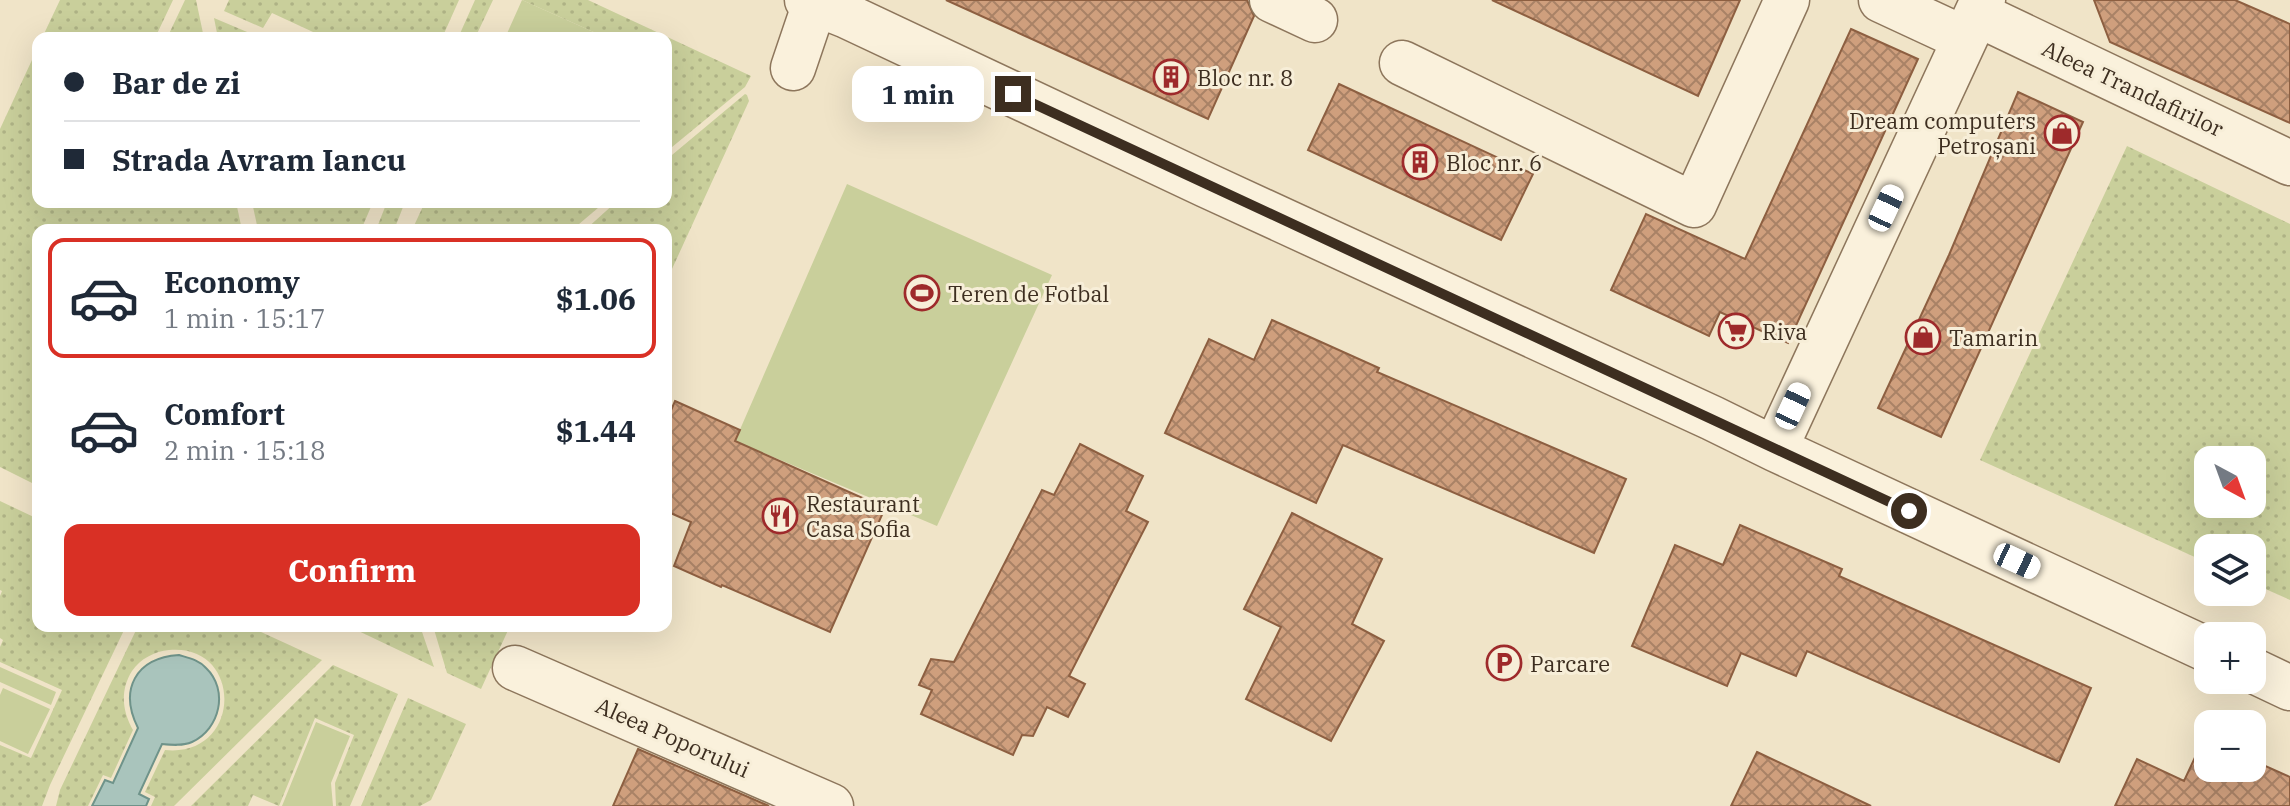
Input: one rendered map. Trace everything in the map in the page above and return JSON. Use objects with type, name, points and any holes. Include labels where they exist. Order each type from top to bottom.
[{"type":"street","points":[[1272,0],[1315,20]]},
{"type":"street","points":[[1402,63],[1694,205],[1787,0]]},
{"type":"street","name":"Aleea Trandafirilor","points":[[1881,0],[1975,18],[2290,163]]},
{"type":"street","points":[[793,68],[813,1],[2194,644]]},
{"type":"street","points":[[1775,449],[1975,18]]},
{"type":"street","name":"Aleea Poporului","points":[[515,668],[831,806]]},
{"type":"street","points":[[2266,677],[2290,688]]},
{"type":"green space","points":[[60,0],[173,0],[158,32],[45,32]]},
{"type":"green space","points":[[185,0],[196,0],[203,32],[170,32]]},
{"type":"green space","points":[[229,0],[459,0],[445,32],[313,32],[272,13],[263,28],[224,11]]},
{"type":"green space","points":[[475,0],[493,0],[478,32],[461,32]]},
{"type":"green space","points":[[522,0],[594,32],[508,32]]},
{"type":"green space","points":[[522,0],[588,0],[657,32],[594,32]]},
{"type":"green space","points":[[214,18],[247,32],[217,32]]},
{"type":"green space","points":[[672,39],[751,76],[745,87],[672,147]]},
{"type":"green space","points":[[32,60],[32,208],[237,208],[241,224],[32,224],[32,483],[0,467],[0,129]]},
{"type":"green space","points":[[747,95],[749,101],[672,269],[672,224],[592,224],[609,208],[672,208],[672,155]]},
{"type":"green space","points":[[2127,146],[2290,224],[2290,600],[2266,589],[2266,534],[2194,534],[2194,557],[1980,460]]},
{"type":"green space","points":[[847,184],[1052,275],[937,526],[735,441]]},
{"type":"green space","points":[[253,208],[370,208],[364,224],[257,224]]},
{"type":"green space","points":[[385,208],[403,208],[396,224],[378,224]]},
{"type":"green space","points":[[422,208],[598,208],[579,224],[415,224]]},
{"type":"green space","points":[[0,501],[32,516],[32,632],[123,632],[42,806],[0,806],[0,745],[31,758],[62,690],[0,662],[3,640],[0,638]]},
{"type":"green space","points":[[135,632],[261,632],[322,660],[174,806],[151,806],[155,797],[145,792],[165,750],[191,748],[209,737],[220,720],[224,700],[221,681],[211,664],[194,653],[169,650],[148,656],[128,678],[124,693],[125,708],[133,730],[111,778],[103,775],[88,806],[56,806],[60,790]]},
{"type":"green space","points":[[361,632],[422,632],[434,667]]},
{"type":"green space","points":[[435,632],[507,632],[481,689],[447,673]]},
{"type":"green space","points":[[333,665],[398,694],[350,806],[336,806],[335,783],[354,735],[315,718],[279,806],[253,795],[248,806],[191,806]]},
{"type":"green space","points":[[0,667],[56,692],[51,705],[0,682]]},
{"type":"green space","points":[[3,688],[50,709],[28,754],[0,741],[0,695]]},
{"type":"green space","points":[[408,698],[466,724],[431,800],[420,806],[361,806]]},
{"type":"green space","points":[[316,722],[350,736],[331,783],[333,806],[282,806]]},
{"type":"water","points":[[179,655],[200,663],[213,677],[219,698],[215,719],[202,736],[192,742],[162,744],[139,794],[149,799],[146,806],[92,806],[105,780],[113,783],[138,728],[130,701],[135,678],[151,662]]},
{"type":"building","name":"Bloc nr. 8","points":[[946,0],[1247,0],[1254,16],[1208,119]]},
{"type":"building","points":[[1492,0],[1740,0],[1698,96]]},
{"type":"building","points":[[2094,0],[2235,0],[2290,24],[2290,123],[2110,42]]},
{"type":"building","points":[[1851,29],[1918,59],[1788,343],[1720,312],[1709,336],[1611,290],[1646,214],[1745,259]]},
{"type":"building","name":"Bloc nr. 6","points":[[1339,84],[1533,174],[1501,240],[1308,150]]},
{"type":"building","points":[[2018,92],[2083,122],[1941,437],[1878,408],[1949,255]]},
{"type":"building","points":[[1272,320],[1379,368],[1377,372],[1626,479],[1594,553],[1343,445],[1316,503],[1165,433],[1209,339],[1254,360]]},
{"type":"building","name":"Restaurant Casa Sofia","points":[[675,401],[740,430],[735,441],[885,508],[830,632],[674,566],[691,522],[672,514],[672,408]]},
{"type":"building","points":[[1080,444],[1143,476],[1126,511],[1148,522],[1069,676],[1085,684],[1068,717],[1047,707],[1033,736],[1022,735],[1013,755],[921,714],[932,690],[919,685],[931,659],[954,662],[1042,490],[1054,495]]},
{"type":"building","points":[[1292,513],[1382,559],[1352,624],[1384,641],[1331,741],[1246,699],[1281,627],[1244,609]]},
{"type":"building","points":[[1740,525],[1842,569],[1839,576],[2091,688],[2059,762],[1807,651],[1796,676],[1741,653],[1727,686],[1632,646],[1675,545],[1723,565]]},
{"type":"building","points":[[638,749],[769,806],[613,806]]},
{"type":"building","points":[[1757,752],[1871,806],[1731,806]]},
{"type":"building","points":[[2137,759],[2184,781],[2194,760],[2194,782],[2266,782],[2266,766],[2290,777],[2290,806],[2115,806]]},
{"type":"place","name":"Bloc nr. 8","points":[[1171,77]]},
{"type":"place","name":"Dream computers Petroșani","points":[[2062,133]]},
{"type":"place","name":"Bloc nr. 6","points":[[1420,162]]},
{"type":"place","name":"Teren de Fotbal","points":[[922,293]]},
{"type":"place","name":"Riva","points":[[1736,331]]},
{"type":"place","name":"Tamarin","points":[[1923,337]]},
{"type":"place","name":"Restaurant Casa Sofia","points":[[780,516]]},
{"type":"place","name":"Parcare","points":[[1504,663]]},
{"type":"route","points":[[1013,94],[1909,511]]}]
